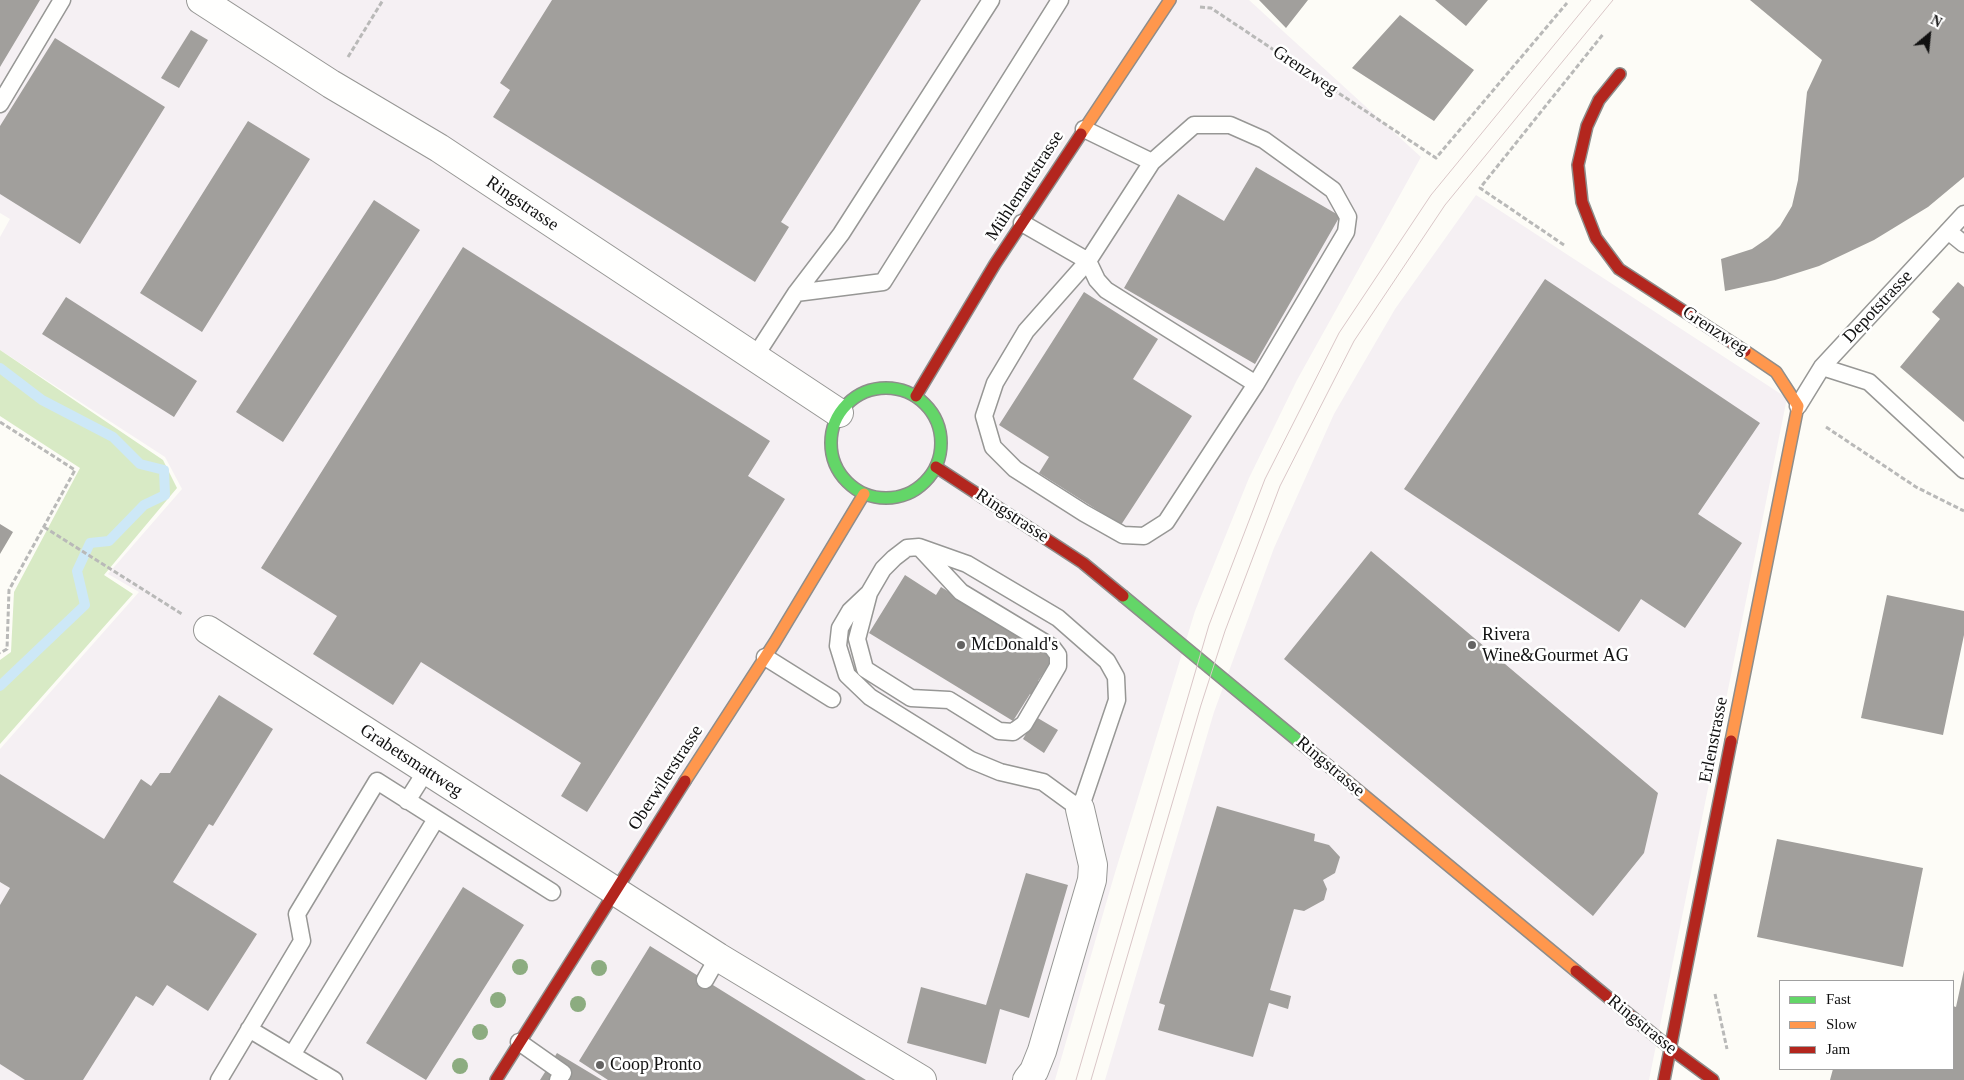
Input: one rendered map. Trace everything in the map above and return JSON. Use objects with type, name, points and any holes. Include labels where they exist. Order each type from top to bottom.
[{"type":"street","name":"Ringstrasse","points":[[201,0],[331,84],[439,148],[839,413]]},
{"type":"street","name":"Mühlemattstrasse","points":[[916,396],[1022,223],[1169,2]]},
{"type":"street","name":"Grenzweg","points":[[1620,74],[1599,100],[1587,126],[1578,165],[1582,202],[1596,238],[1619,269],[1776,372],[1798,406]]},
{"type":"street","points":[[889,387],[903,390],[916,396],[928,407],[937,421],[942,436],[941,452],[936,467],[929,479],[918,489],[905,495],[891,499],[864,494],[848,483],[836,468],[831,450],[832,431],[839,413],[860,394],[874,389],[889,387]]},
{"type":"street","name":"Erlenstrasse","points":[[1664,1080],[1798,406]]},
{"type":"street","name":"Ringstrasse","points":[[936,467],[1083,562],[1671,1049],[1713,1080]]},
{"type":"street","name":"Oberwilerstrasse","points":[[496,1080],[765,657],[864,494]]},
{"type":"street","name":"Grabetsmattweg","points":[[208,630],[614,892],[711,969],[922,1080]]},
{"type":"street","points":[[1027,1080],[1034,1070],[1042,1051],[1092,880],[1093,865],[1080,809]]},
{"type":"lane","points":[[0,104],[62,0]]},
{"type":"lane","points":[[754,358],[796,293],[840,234],[991,0]]},
{"type":"lane","points":[[796,293],[883,282],[1060,0]]},
{"type":"lane","points":[[1194,125],[1230,125],[1264,140],[1333,190],[1348,217],[1346,232],[1256,384],[1166,522],[1144,536],[1123,535],[1015,469],[993,447],[984,416],[995,383],[1026,331],[1088,261],[1152,162],[1194,125]]},
{"type":"lane","points":[[1084,129],[1152,162]]},
{"type":"lane","name":"Depotstrasse","points":[[1798,406],[1822,367],[1964,214]]},
{"type":"lane","points":[[1022,223],[1088,261],[1097,280],[1106,290],[1256,384]]},
{"type":"lane","points":[[1948,231],[1964,244]]},
{"type":"lane","points":[[1822,367],[1869,382],[1964,470]]},
{"type":"lane","points":[[868,593],[856,639],[865,669],[912,698],[949,700],[1000,731],[1013,732],[1024,724],[1058,666],[1058,655],[1052,647],[960,592],[919,547]]},
{"type":"lane","points":[[919,547],[968,564],[1058,618],[1107,661],[1116,677],[1117,700],[1080,809],[1043,782],[1000,772],[972,760],[870,697],[846,675],[838,646],[840,628],[850,611],[868,593],[883,569],[907,548],[919,547]]},
{"type":"lane","points":[[765,657],[832,699]]},
{"type":"lane","points":[[407,801],[426,771]]},
{"type":"lane","points":[[219,1080],[302,940],[297,914],[377,782],[552,892]]},
{"type":"lane","points":[[292,1055],[436,819]]},
{"type":"lane","points":[[249,1029],[334,1080]]},
{"type":"lane","points":[[519,1042],[564,1078]]},
{"type":"path","points":[[331,84],[383,0]]},
{"type":"path","name":"Grenzweg","points":[[1169,2],[1212,8],[1436,158],[1567,3]]},
{"type":"path","points":[[1569,248],[1480,188],[1604,34]]},
{"type":"path","points":[[1798,406],[1916,487],[1964,511]]},
{"type":"path","points":[[0,422],[75,470],[9,590],[7,649],[0,653]]},
{"type":"path","points":[[44,527],[208,630]]},
{"type":"shaded area","points":[[0,0],[1249,0],[1421,157],[1297,380],[1249,478],[1195,611],[1114,876],[1055,1080],[0,1080],[0,749],[139,592],[108,574],[182,489],[165,457],[0,350],[0,237],[10,219],[0,213]]},
{"type":"shaded area","points":[[1476,195],[1787,398],[1649,1080],[1105,1080],[1214,712],[1274,548],[1334,414],[1395,309]]},
{"type":"green space","points":[[0,350],[163,460],[177,488],[104,575],[133,594],[0,744],[0,660],[11,652],[14,592],[80,468],[0,416]]},
{"type":"building","points":[[0,0],[40,0],[0,67]]},
{"type":"building","points":[[552,0],[921,0],[781,222],[789,227],[755,282],[493,117],[510,90],[500,83]]},
{"type":"building","points":[[1259,0],[1308,0],[1286,28]]},
{"type":"building","points":[[1435,0],[1488,0],[1466,26]]},
{"type":"building","points":[[1750,0],[1964,0],[1964,177],[1928,207],[1874,240],[1819,266],[1775,280],[1725,291],[1721,259],[1752,249],[1768,238],[1780,226],[1792,206],[1798,180],[1807,92],[1822,60]]},
{"type":"building","points":[[1400,15],[1474,70],[1434,121],[1352,68]]},
{"type":"building","points":[[191,30],[208,40],[179,88],[161,78]]},
{"type":"building","points":[[55,38],[165,107],[80,244],[0,194],[0,126]]},
{"type":"building","points":[[248,121],[310,159],[202,332],[140,293]]},
{"type":"building","points":[[1256,167],[1340,216],[1255,364],[1124,288],[1178,194],[1224,221]]},
{"type":"building","points":[[374,200],[420,230],[283,442],[236,412]]},
{"type":"building","points":[[463,247],[770,441],[748,476],[785,499],[587,812],[561,796],[581,763],[421,662],[393,705],[313,654],[337,616],[261,568]]},
{"type":"building","points":[[1545,279],[1760,423],[1698,514],[1742,543],[1685,628],[1641,599],[1619,632],[1404,489]]},
{"type":"building","points":[[1958,282],[1964,287],[1964,422],[1900,367],[1940,319],[1932,312]]},
{"type":"building","points":[[1084,292],[1158,339],[1133,379],[1192,416],[1121,525],[1039,473],[1049,457],[999,425]]},
{"type":"building","points":[[66,297],[197,381],[174,417],[42,334]]},
{"type":"building","points":[[0,524],[13,532],[0,554]]},
{"type":"building","points":[[1371,551],[1658,793],[1644,853],[1593,916],[1284,659]]},
{"type":"building","name":"McDonald's","points":[[905,575],[936,595],[941,587],[1054,657],[1038,681],[1044,684],[1036,698],[1030,694],[1013,721],[869,633]]},
{"type":"building","points":[[1887,595],[1964,611],[1964,635],[1943,735],[1861,718]]},
{"type":"building","points":[[219,695],[273,729],[213,826],[209,824],[173,882],[257,934],[208,1011],[167,985],[153,1006],[136,996],[83,1080],[25,1080],[0,1064],[0,905],[10,888],[0,882],[0,774],[104,839],[141,779],[151,786],[160,773],[170,773]]},
{"type":"building","points":[[1036,717],[1058,730],[1044,753],[1023,739]]},
{"type":"building","points":[[1217,806],[1315,834],[1314,841],[1329,845],[1340,857],[1335,873],[1323,880],[1327,889],[1324,900],[1304,911],[1294,909],[1270,990],[1291,996],[1288,1009],[1269,1003],[1253,1057],[1158,1030],[1165,1005],[1159,1003]]},
{"type":"building","points":[[1777,839],[1923,868],[1903,967],[1757,937]]},
{"type":"building","points":[[1026,873],[1068,885],[1029,1018],[1000,1009],[986,1064],[907,1043],[921,987],[986,1005]]},
{"type":"building","points":[[463,887],[524,925],[426,1080],[366,1043]]},
{"type":"building","points":[[650,946],[866,1080],[608,1080],[579,1061]]},
{"type":"building","points":[[1964,970],[1964,1080],[1830,1080],[1833,1070],[1954,1070],[1954,1006],[1956,1007]]},
{"type":"building","points":[[557,1053],[602,1080],[540,1080]]},
{"type":"waterway","points":[[0,368],[42,400],[113,437],[140,464],[164,470],[165,495],[144,505],[109,541],[90,543],[77,571],[85,605],[0,686]]},
{"type":"tram line","points":[[1076,1080],[1209,625],[1265,479],[1339,333],[1431,195],[1591,0]]},
{"type":"tram line","points":[[1091,1080],[1201,705],[1225,631],[1280,486],[1354,341],[1445,205],[1613,0]]},
{"type":"traffic: fast","points":[[886,388],[907,392],[925,404],[937,422],[941,443],[937,464],[925,482],[907,494],[886,498],[865,494],[847,482],[835,464],[831,443],[835,422],[847,404],[865,392],[886,388]]},
{"type":"traffic: fast","points":[[1123,596],[1343,778]]},
{"type":"traffic: slow","points":[[1081,134],[1170,0]]},
{"type":"traffic: slow","points":[[1731,741],[1798,406],[1776,372],[1745,351]]},
{"type":"traffic: slow","points":[[685,781],[775,642],[864,494]]},
{"type":"traffic: slow","points":[[1343,778],[1576,971]]},
{"type":"traffic: jam","points":[[1620,74],[1599,100],[1587,126],[1578,165],[1582,202],[1596,238],[1619,269],[1745,351]]},
{"type":"traffic: jam","points":[[916,396],[995,264],[1081,134]]},
{"type":"traffic: jam","points":[[936,467],[1083,563],[1123,596]]},
{"type":"traffic: jam","points":[[1664,1080],[1731,741]]},
{"type":"traffic: jam","points":[[496,1080],[685,781]]},
{"type":"traffic: jam","points":[[1576,971],[1671,1049],[1713,1080]]},
{"type":"place","name":"McDonald's","points":[[961,645]]},
{"type":"place","name":"Rivera Wine&Gourmet AG","points":[[1472,645]]},
{"type":"place","name":"Coop Pronto","points":[[600,1065]]}]
